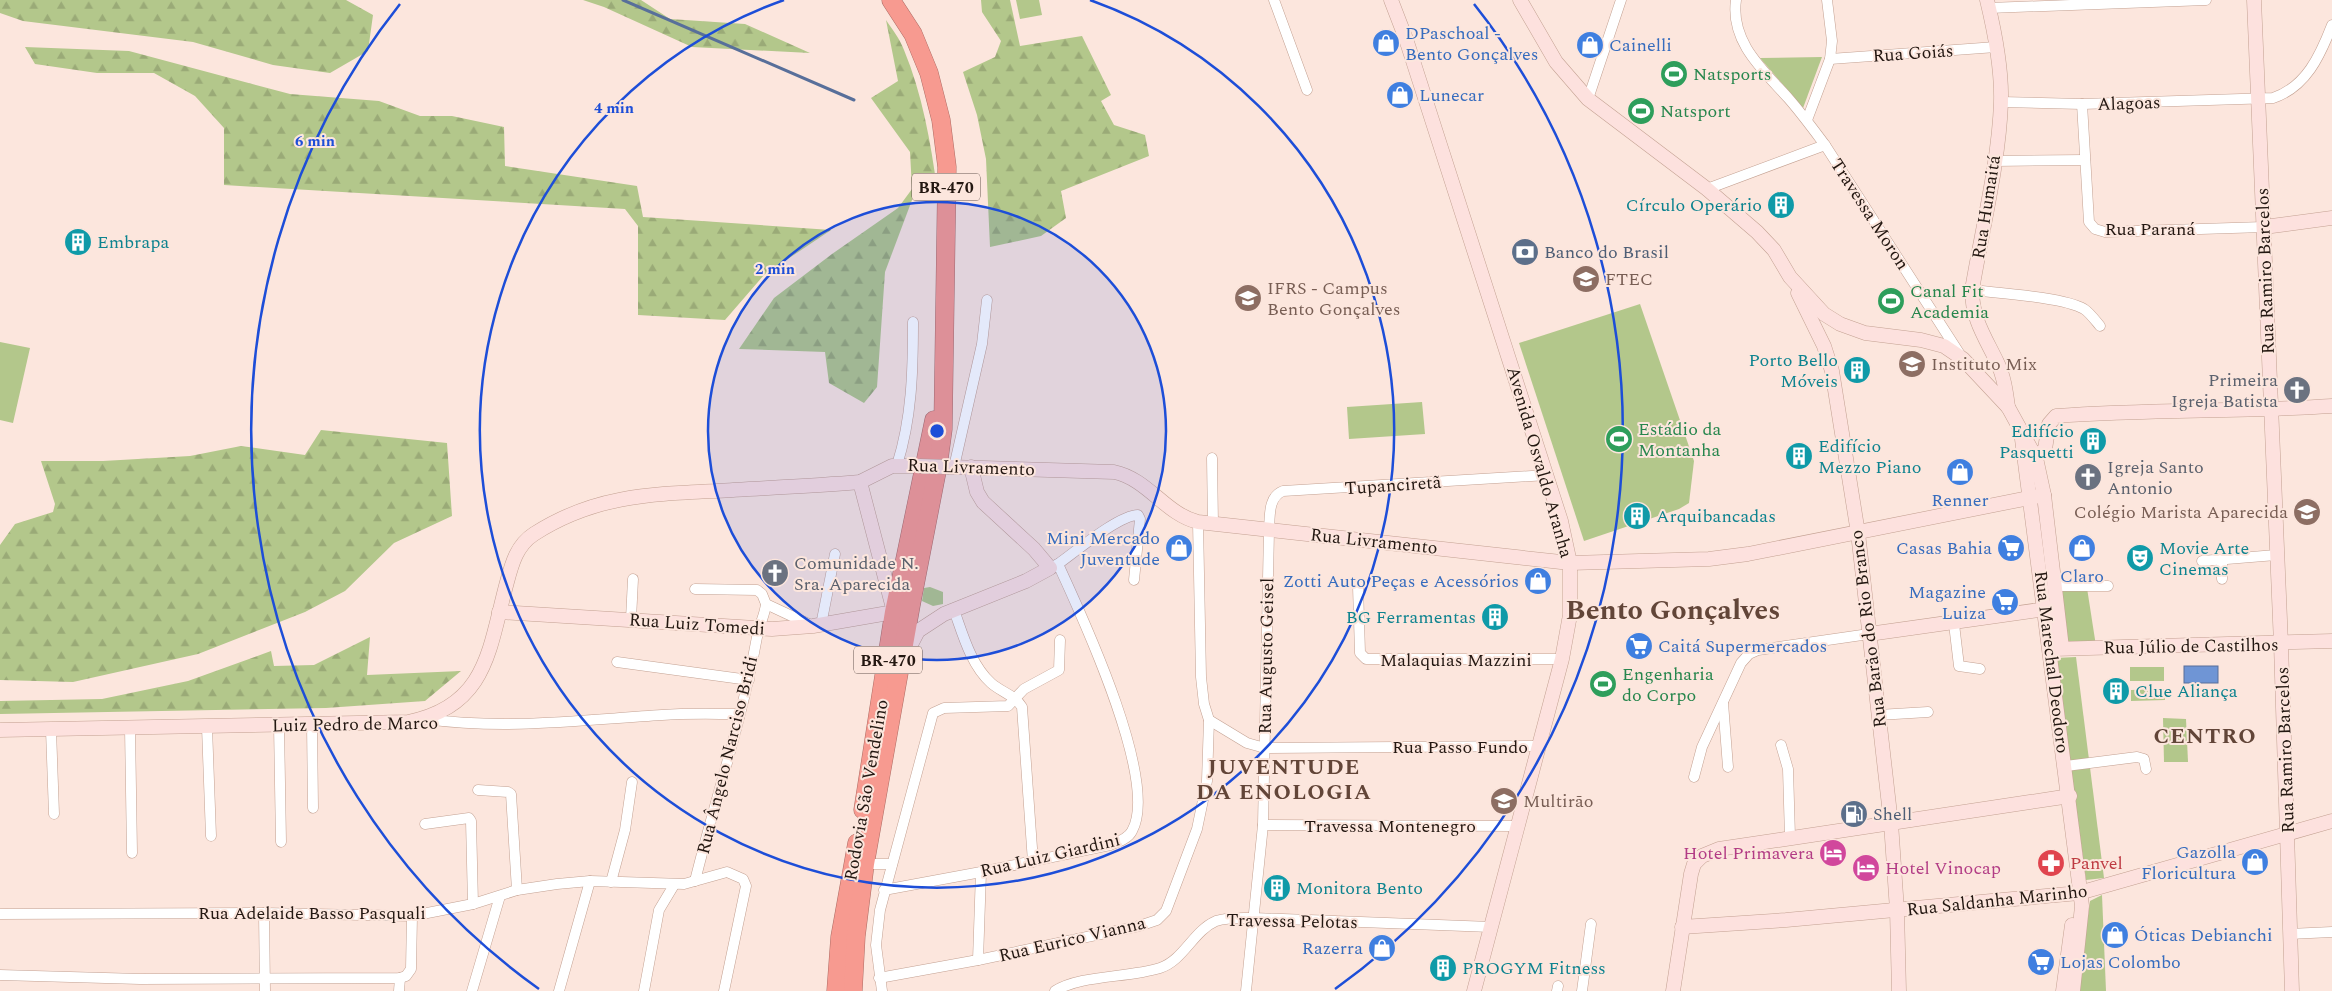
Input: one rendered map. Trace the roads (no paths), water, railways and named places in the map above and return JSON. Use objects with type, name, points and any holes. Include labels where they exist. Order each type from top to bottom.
[{"type":"highway","name":"BR-470","points":[[853,991],[856,936],[865,864],[940,452],[944,385],[947,167],[941,120],[929,73],[913,34],[891,0]]},
{"type":"highway","name":"Rodovia São Vendelino","points":[[836,991],[840,937],[867,785],[894,612],[912,518],[944,385]]},
{"type":"main road","name":"Avenida Osvaldo Aranha","points":[[1391,0],[1406,39],[1547,475],[1570,563],[1570,615],[1562,659],[1474,991]]},
{"type":"main road","points":[[1520,0],[1556,62],[1588,99],[1707,189],[1757,232],[1774,250],[1790,277]]},
{"type":"main road","name":"Rua Ramiro Barcelos","points":[[2254,0],[2281,644],[2292,991]]},
{"type":"main road","name":"Rua Humaitá","points":[[1988,4],[1996,47],[2001,102],[1994,161],[1972,290],[1974,314],[1984,341],[2001,372],[2008,407]]},
{"type":"main road","name":"Rua Paraná","points":[[2264,227],[2332,218]]},
{"type":"main road","name":"Rua Marechal Deodoro","points":[[1790,277],[1824,314],[1850,328],[1880,336],[1921,340],[1944,346],[1963,359],[2008,407],[2022,432],[2030,462],[2055,586],[2056,649],[2066,766],[2081,899]]},
{"type":"main road","name":"Rua Barão do Rio Branco","points":[[1790,277],[1824,346],[1836,393],[1858,533],[1891,823],[1897,910],[1899,991]]},
{"type":"main road","points":[[1824,346],[1834,332],[1850,328]]},
{"type":"main road","points":[[2030,462],[2047,445],[2049,424],[2051,419],[2056,416],[2120,411],[2270,410],[2332,406]]},
{"type":"main road","name":"Rua Livramento","points":[[423,718],[451,706],[471,687],[488,655],[511,566],[522,543],[533,534],[553,523],[601,503],[641,495],[860,482],[897,465],[1104,471],[1124,474],[1143,484],[1182,516],[1198,522],[1570,563],[1719,558],[1858,533],[2037,497]]},
{"type":"main road","points":[[900,666],[918,631],[949,612],[1026,581],[1054,566],[983,502],[971,467]]},
{"type":"main road","points":[[860,482],[894,612]]},
{"type":"main road","name":"Rua Marechal Deodoro","points":[[2037,497],[2046,609],[2056,649]]},
{"type":"main road","points":[[911,605],[927,616],[949,612]]},
{"type":"main road","points":[[1870,634],[1954,624],[2046,609]]},
{"type":"main road","name":"Rua Luiz Tomedi","points":[[499,612],[772,629],[817,626],[894,612]]},
{"type":"main road","name":"Rua Júlio de Castilhos","points":[[2056,649],[2281,644],[2332,641]]},
{"type":"main road","name":"Luiz Pedro de Marco","points":[[0,730],[408,722],[423,718]]},
{"type":"main road","points":[[1673,991],[1691,874],[1694,864],[1702,856],[1719,849],[1790,837],[2070,796]]},
{"type":"main road","name":"Rua Saldanha Marinho","points":[[1682,927],[1897,910],[2081,899],[2288,832],[2332,821]]},
{"type":"main road","points":[[2063,991],[2074,910],[2081,899]]},
{"type":"main road","points":[[2073,991],[2081,899]]},
{"type":"street","points":[[1274,0],[1307,90]]},
{"type":"street","points":[[1588,99],[1620,0]]},
{"type":"street","name":"Travessa Moron","points":[[1736,0],[1736,23],[1745,48],[1807,120],[1942,323],[1963,359]]},
{"type":"street","points":[[1807,120],[1830,59],[1832,41],[1827,0]]},
{"type":"street","points":[[1988,4],[2206,0]]},
{"type":"street","name":"Alagoas","points":[[2001,102],[2082,104],[2273,98],[2284,94],[2300,83],[2321,54],[2332,25]]},
{"type":"street","name":"Rua Goiás","points":[[1830,59],[1996,47]]},
{"type":"street","name":"Rua Paraná","points":[[2082,104],[2089,222],[2095,228],[2105,232],[2264,227]]},
{"type":"street","points":[[1707,189],[1824,145]]},
{"type":"street","points":[[1994,161],[2084,160]]},
{"type":"street","points":[[1972,290],[2078,306],[2085,310],[2100,326]]},
{"type":"street","points":[[951,467],[982,344],[987,300]]},
{"type":"street","points":[[897,465],[904,443],[909,413],[913,370],[913,322]]},
{"type":"street","points":[[1921,340],[1940,332],[1942,323]]},
{"type":"street","points":[[1212,458],[1213,524]]},
{"type":"street","name":"Tupanciretã","points":[[1269,530],[1272,500],[1276,494],[1283,491],[1547,475]]},
{"type":"street","points":[[1054,566],[1126,517],[1138,515],[1140,519],[1134,580]]},
{"type":"street","name":"Rua Eurico Vianna","points":[[879,978],[978,960],[1139,926],[1162,916],[1169,905],[1188,854],[1202,810],[1207,781],[1209,720],[1204,704],[1201,676],[1198,522]]},
{"type":"street","name":"Rua Augusto Geisel","points":[[1246,991],[1263,825],[1269,530]]},
{"type":"street","points":[[695,589],[757,590],[762,594],[766,604],[817,626],[834,554]]},
{"type":"street","points":[[2202,561],[2276,555]]},
{"type":"street","points":[[2222,560],[2222,579]]},
{"type":"street","name":"Rua Luiz Giardini","points":[[884,890],[1033,862],[1119,842],[1132,833],[1137,812],[1136,780],[1125,733],[1092,638],[1054,566]]},
{"type":"street","points":[[631,620],[633,579]]},
{"type":"street","name":"Malaquias Mazzini","points":[[1358,586],[1360,653],[1366,659],[1562,659]]},
{"type":"street","points":[[2055,586],[2108,586]]},
{"type":"street","name":"Rua Ângelo Narciso Bridi","points":[[695,882],[749,680],[759,628],[766,604]]},
{"type":"street","points":[[949,612],[984,676],[992,684],[1015,698],[1021,704],[1033,862]]},
{"type":"street","points":[[1954,624],[1959,666],[1980,669]]},
{"type":"street","points":[[1694,777],[1702,747],[1741,663],[1749,654],[1769,648],[1870,634]]},
{"type":"street","points":[[882,991],[876,945],[884,890],[933,713],[944,708],[1004,707],[1024,689],[1060,670],[1060,640]]},
{"type":"street","points":[[617,662],[749,680]]},
{"type":"street","points":[[1723,702],[1728,767]]},
{"type":"street","points":[[1878,716],[1928,712]]},
{"type":"street","name":"Luiz Pedro de Marco","points":[[423,718],[455,723],[525,724],[663,714],[739,714]]},
{"type":"street","name":"Rua Passo Fundo","points":[[1209,720],[1247,743],[1264,748],[1539,746]]},
{"type":"street","points":[[312,724],[313,808]]},
{"type":"street","points":[[279,725],[281,842]]},
{"type":"street","points":[[207,727],[211,836]]},
{"type":"street","points":[[130,728],[132,854]]},
{"type":"street","points":[[51,730],[54,814]]},
{"type":"street","points":[[1781,745],[1788,769],[1790,837]]},
{"type":"street","points":[[2066,766],[2137,757],[2144,759],[2146,768]]},
{"type":"street","points":[[611,882],[625,830],[632,782]]},
{"type":"street","points":[[478,790],[508,792],[511,794],[517,890]]},
{"type":"street","points":[[425,824],[469,818],[471,821],[473,904]]},
{"type":"street","name":"Travessa Montenegro","points":[[1263,825],[1517,826]]},
{"type":"street","points":[[865,864],[892,864]]},
{"type":"street","name":"Rua Adelaide Basso Pasquali","points":[[0,914],[264,913],[412,916],[473,904],[517,890],[557,884],[590,881],[674,885],[695,882],[713,874],[728,872],[743,879],[746,886],[724,991]]},
{"type":"street","points":[[978,960],[981,872]]},
{"type":"street","points":[[559,991],[590,881]]},
{"type":"street","points":[[644,991],[659,910],[674,885]]},
{"type":"street","points":[[472,991],[500,896]]},
{"type":"street","points":[[264,913],[265,991]]},
{"type":"street","points":[[0,975],[140,979],[265,977],[400,978],[406,976],[412,969],[412,916]]},
{"type":"street","name":"Travessa Pelotas","points":[[1054,991],[1070,984],[1136,974],[1162,967],[1175,960],[1214,922],[1224,919],[1254,918],[1491,927]]},
{"type":"street","points":[[1582,991],[1591,924]]},
{"type":"street","points":[[2289,934],[2332,932]]},
{"type":"street","points":[[399,991],[400,978]]},
{"type":"water","points":[[2184,666],[2218,666],[2218,683],[2184,683]]},
{"type":"waterway","points":[[623,0],[854,100]]},
{"type":"place","name":"DPaschoal - Bento Gonçalves","points":[[1386,43]]},
{"type":"place","name":"Cainelli","points":[[1590,45]]},
{"type":"place","name":"Natsports","points":[[1674,74]]},
{"type":"place","name":"Lunecar","points":[[1400,95]]},
{"type":"place","name":"Natsport","points":[[1641,111]]},
{"type":"place","name":"Círculo Operário","points":[[1781,205]]},
{"type":"place","name":"Embrapa","points":[[78,242]]},
{"type":"place","name":"Banco do Brasil","points":[[1525,252]]},
{"type":"place","name":"FTEC","points":[[1586,279]]},
{"type":"place","name":"IFRS - Campus Bento Gonçalves","points":[[1248,298]]},
{"type":"place","name":"Canal Fit Academia","points":[[1891,301]]},
{"type":"place","name":"Instituto Mix","points":[[1912,364]]},
{"type":"place","name":"Porto Bello Móveis","points":[[1857,370]]},
{"type":"place","name":"Primeira Igreja Batista","points":[[2297,390]]},
{"type":"place","name":"Estádio da Montanha","points":[[1619,439]]},
{"type":"place","name":"Edifício Pasquetti","points":[[2093,441]]},
{"type":"place","name":"Edifício Mezzo Piano","points":[[1799,456]]},
{"type":"place","name":"Renner","points":[[1960,472]]},
{"type":"place","name":"Igreja Santo Antonio","points":[[2088,477]]},
{"type":"place","name":"Colégio Marista Aparecida","points":[[2307,512]]},
{"type":"place","name":"Arquibancadas","points":[[1637,516]]},
{"type":"place","name":"Mini Mercado Juventude","points":[[1179,548]]},
{"type":"place","name":"Casas Bahia","points":[[2011,548]]},
{"type":"place","name":"Claro","points":[[2082,548]]},
{"type":"place","name":"Movie Arte Cinemas","points":[[2140,558]]},
{"type":"place","name":"Comunidade N. Sra. Aparecida","points":[[775,573]]},
{"type":"place","name":"Zotti Auto Peças e Acessórios","points":[[1538,581]]},
{"type":"place","name":"Magazine Luiza","points":[[2005,602]]},
{"type":"place","name":"BG Ferramentas","points":[[1495,617]]},
{"type":"place","name":"Caitá Supermercados","points":[[1639,646]]},
{"type":"place","name":"Engenharia do Corpo","points":[[1603,684]]},
{"type":"place","name":"Clue Aliança","points":[[2116,691]]},
{"type":"place","name":"Multirão","points":[[1504,801]]},
{"type":"place","name":"Shell","points":[[1854,814]]},
{"type":"place","name":"Hotel Primavera","points":[[1833,853]]},
{"type":"place","name":"Gazolla Floricultura","points":[[2255,862]]},
{"type":"place","name":"Panvel","points":[[2051,863]]},
{"type":"place","name":"Hotel Vinocap","points":[[1866,868]]},
{"type":"place","name":"Monitora Bento","points":[[1277,888]]},
{"type":"place","name":"Óticas Debianchi","points":[[2115,935]]},
{"type":"place","name":"Razerra","points":[[1382,948]]},
{"type":"place","name":"Lojas Colombo","points":[[2041,962]]},
{"type":"place","name":"PROGYM Fitness","points":[[1443,968]]},
{"type":"district","name":"Bento Gonçalves","points":[[1673,609]]},
{"type":"district","name":"CENTRO","points":[[2205,735]]},
{"type":"district","name":"JUVENTUDE DA ENOLOGIA","points":[[1284,778]]}]
